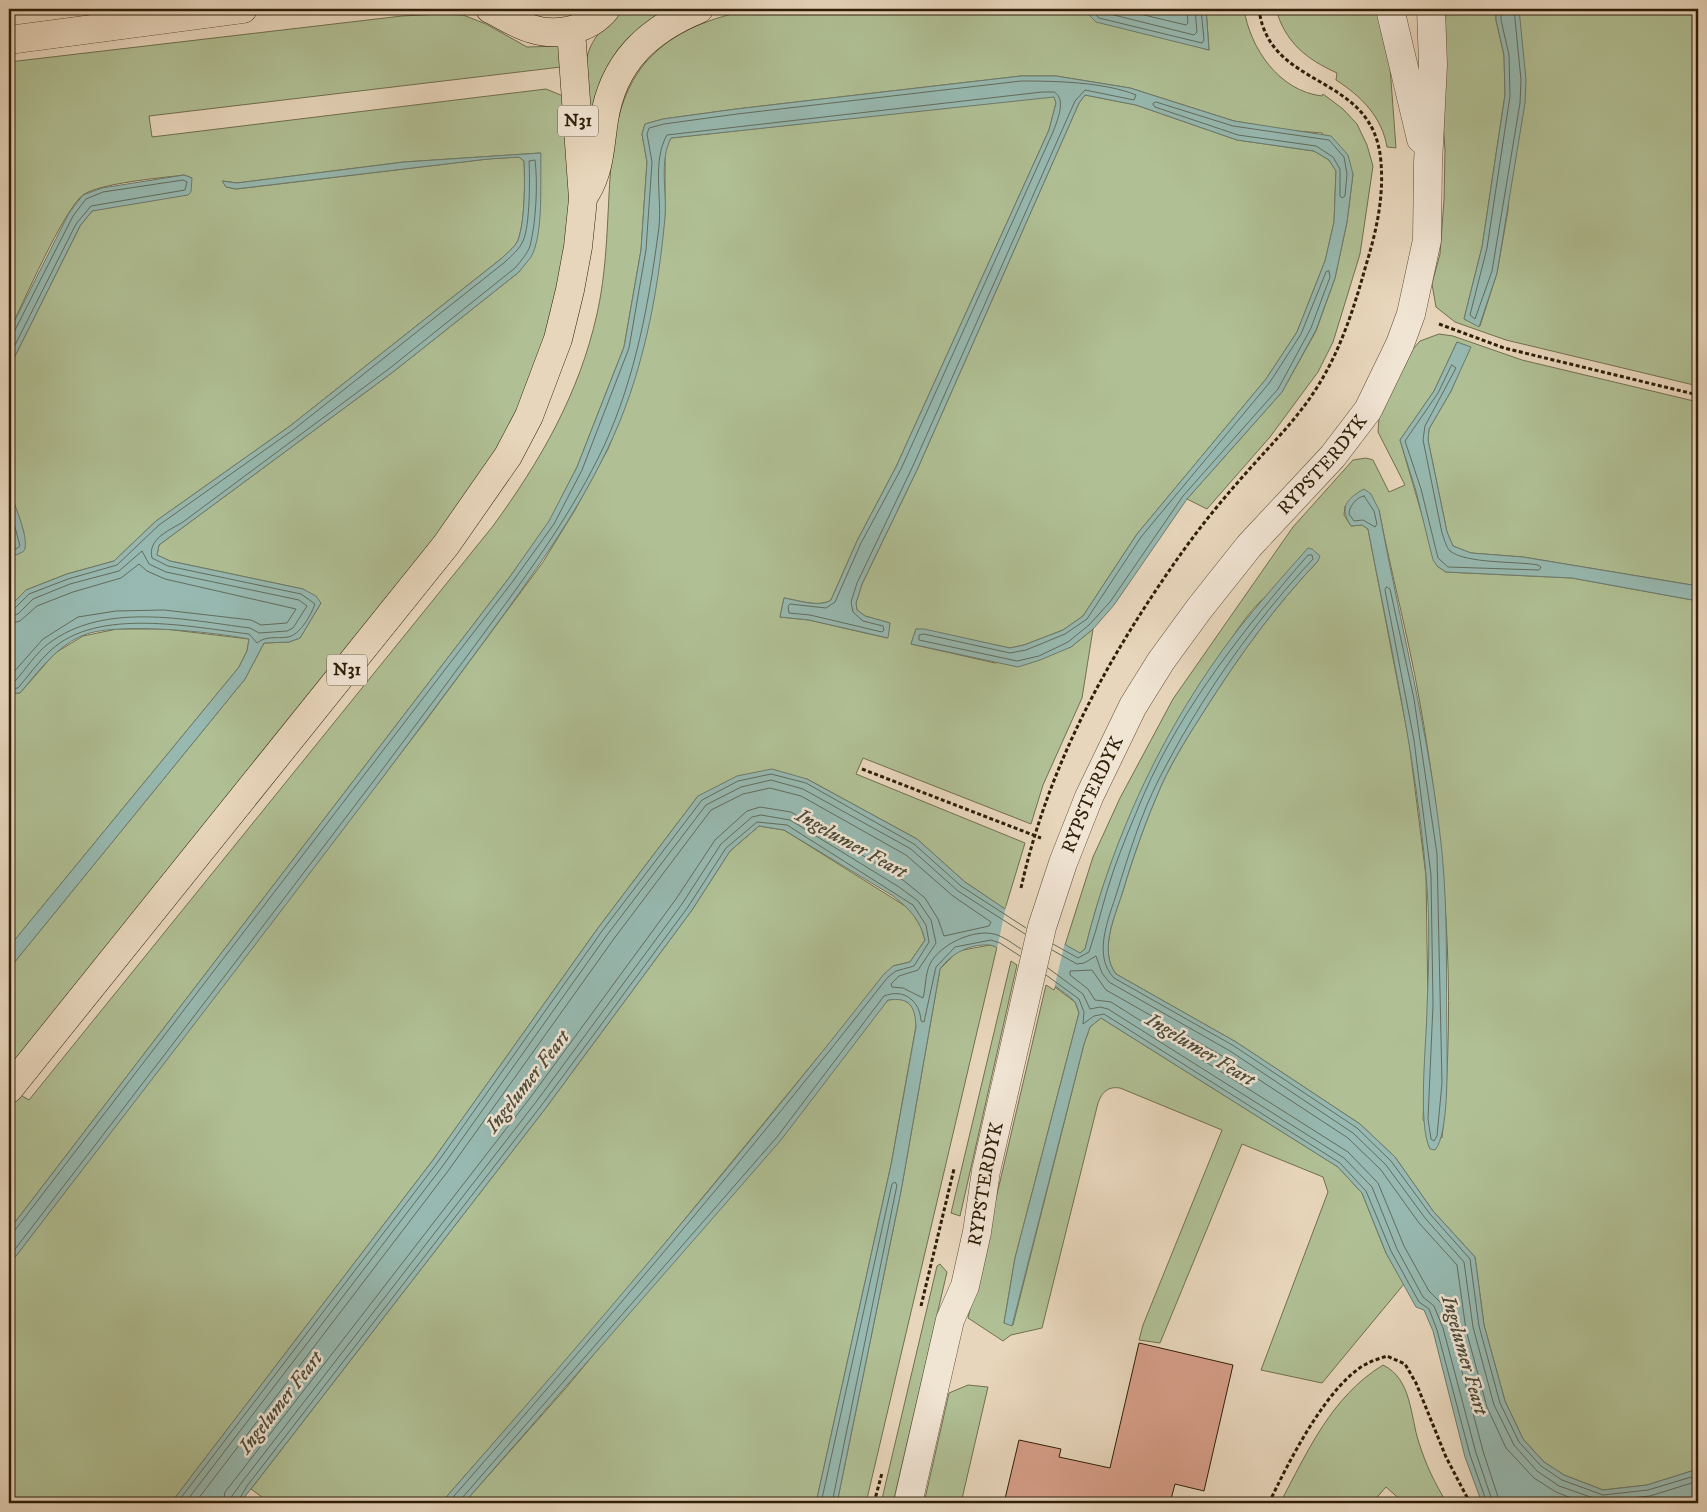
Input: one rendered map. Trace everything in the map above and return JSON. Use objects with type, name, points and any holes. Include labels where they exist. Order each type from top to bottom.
[{"type":"highway","points":[[9,40],[243,9]]},
{"type":"highway","points":[[490,9],[531,29],[549,33],[571,30],[589,24],[606,9]]},
{"type":"highway","name":"N31","points":[[583,199],[596,175],[607,104],[622,69],[633,52],[662,27],[699,9]]},
{"type":"highway","name":"N31","points":[[9,1089],[446,546],[499,471],[529,416],[558,339],[578,247],[583,199],[571,30]]},
{"type":"street","name":"RYPSTERDYK","points":[[1390,9],[1428,163]]},
{"type":"street","name":"RYPSTERDYK","points":[[908,1503],[950,1320],[965,1286],[977,1232],[986,1171],[1042,927],[1073,836],[1134,706],[1162,661],[1225,575],[1333,456],[1368,410],[1397,352],[1411,314],[1426,240],[1433,64],[1431,9]]},
{"type":"path","points":[[1020,893],[1053,779],[1087,703],[1130,627],[1179,556],[1209,516],[1310,398],[1343,336],[1354,310],[1373,243],[1379,208],[1381,162],[1373,130],[1367,119],[1348,98],[1304,74],[1281,56],[1270,40],[1259,9]]},
{"type":"path","points":[[1411,314],[1504,348],[1698,395]]},
{"type":"path","points":[[862,769],[1015,829]]},
{"type":"path","points":[[1269,1503],[1280,1478],[1321,1410],[1347,1378],[1368,1363],[1387,1356],[1405,1364],[1416,1383],[1446,1457],[1470,1503]]},
{"type":"green space","points":[[621,9],[667,9],[642,27],[591,122],[585,75],[588,53],[600,32]]},
{"type":"green space","points":[[755,9],[1089,9],[1089,15],[1209,50],[1206,9],[1244,9],[1247,24],[1253,38],[1269,65],[1280,77],[1293,86],[1322,96],[1323,94],[1343,109],[1357,124],[1367,145],[1373,166],[1360,254],[1333,342],[1318,372],[1270,437],[1207,509],[1187,499],[1282,392],[1316,331],[1335,278],[1347,222],[1353,174],[1322,133],[1284,130],[1234,121],[1130,88],[1056,76],[1021,76],[736,109],[663,119],[645,124],[642,134],[647,162],[641,250],[624,347],[577,467],[550,521],[509,578],[9,1230],[9,1106],[19,1094],[29,1100],[493,526],[542,451],[569,399],[580,372],[597,314],[605,264],[611,167],[617,124],[631,85],[656,52],[696,26]]},
{"type":"green space","points":[[1276,9],[1376,9],[1390,67],[1396,148],[1387,147],[1380,126],[1369,108],[1354,93],[1336,80],[1337,73],[1306,55],[1291,40],[1280,21]]},
{"type":"green space","points":[[1446,9],[1496,9],[1496,20],[1504,55],[1505,95],[1482,247],[1464,319],[1480,326],[1497,273],[1508,210],[1519,9],[1698,9],[1698,386],[1506,340],[1455,322],[1436,307],[1432,284],[1440,254],[1444,200],[1445,150],[1442,109]]},
{"type":"green space","points":[[463,15],[486,24],[527,47],[559,46],[561,67],[149,116],[152,137],[546,89],[563,96],[570,198],[562,272],[549,333],[500,451],[464,504],[9,1069],[9,969],[245,679],[264,643],[289,642],[300,638],[321,603],[303,589],[170,561],[157,555],[159,545],[393,372],[519,272],[535,246],[539,214],[540,153],[404,162],[237,183],[223,181],[226,187],[236,189],[488,159],[519,157],[524,161],[523,210],[519,237],[512,249],[502,258],[290,426],[156,521],[114,561],[67,574],[26,590],[9,607],[9,551],[24,533],[9,488],[9,368],[80,226],[92,211],[192,178],[184,175],[131,182],[103,187],[83,195],[65,219],[55,237],[9,332],[9,62],[402,16]]},
{"type":"green space","points":[[1085,95],[1136,105],[1237,140],[1314,151],[1329,160],[1336,171],[1334,222],[1325,261],[1297,332],[1266,379],[1137,534],[1083,616],[1063,630],[1024,645],[1010,648],[916,629],[911,644],[995,663],[1071,647],[1093,629],[1082,698],[1043,785],[1031,824],[863,758],[856,774],[1025,843],[1005,909],[965,882],[917,839],[807,779],[698,796],[598,928],[433,1160],[171,1503],[9,1503],[9,1265],[424,723],[543,562],[575,510],[608,449],[627,401],[644,344],[656,284],[665,215],[665,149],[671,138],[1054,96],[1056,103],[1049,130],[896,467],[857,541],[831,600],[815,603],[784,598],[780,617],[809,620],[887,638],[890,623],[865,616],[857,610],[856,603],[862,584],[917,470],[1079,103]]},
{"type":"green space","points":[[1439,334],[1453,336],[1522,360],[1698,402],[1698,586],[1523,557],[1471,553],[1453,546],[1447,532],[1428,440],[1429,429],[1451,391],[1470,347],[1457,342],[1434,391],[1400,440],[1437,566],[1446,572],[1572,578],[1698,601],[1698,1469],[1647,1485],[1603,1490],[1564,1475],[1544,1462],[1523,1439],[1505,1401],[1484,1325],[1475,1257],[1433,1211],[1395,1157],[1360,1124],[1236,1042],[1116,974],[1111,965],[1108,945],[1112,924],[1140,839],[1167,774],[1194,727],[1245,651],[1272,614],[1318,561],[1278,587],[1258,603],[1240,626],[1197,691],[1156,761],[1138,797],[1108,872],[1085,949],[1080,953],[1065,945],[1093,857],[1120,798],[1173,699],[1293,527],[1353,460],[1366,458],[1373,460],[1389,492],[1405,485],[1378,432],[1379,418],[1413,349],[1420,341]],"holes":[[[1345,506],[1379,510],[1419,698],[1436,806],[1442,861],[1448,973],[1446,1084],[1442,1138],[1423,1120],[1428,1005],[1426,876],[1409,741],[1368,529],[1362,525],[1351,526],[1344,515]]]},
{"type":"green space","points":[[117,629],[165,629],[249,639],[247,651],[239,667],[9,947],[9,693],[20,693],[55,653],[83,636]]},
{"type":"green space","points":[[759,826],[784,830],[910,909],[921,927],[925,940],[910,962],[893,966],[610,1310],[441,1503],[270,1503],[251,1489],[545,1109],[692,910],[730,851]]},
{"type":"green space","points":[[990,945],[997,947],[866,1503],[837,1503],[901,1191],[940,969],[958,951]]},
{"type":"green space","points":[[1011,961],[1017,965],[960,1216],[951,1213]]},
{"type":"green space","points":[[1046,985],[1054,990],[1055,987],[1075,1002],[1079,1013],[1015,1258],[1004,1323],[1013,1325],[1084,1044],[1090,1027],[1101,1018],[1338,1167],[1362,1193],[1386,1253],[1404,1284],[1322,1383],[1261,1370],[1328,1192],[1323,1177],[1242,1144],[1160,1343],[1139,1340],[1143,1325],[1222,1130],[1120,1088],[1112,1088],[1106,1091],[1098,1103],[1042,1328],[1011,1335],[1003,1341],[968,1318]]},
{"type":"green space","points":[[899,998],[908,1003],[913,1009],[916,1026],[891,1165],[816,1503],[464,1503],[565,1389],[888,1000]]},
{"type":"green space","points":[[940,1264],[947,1272],[893,1503],[881,1503],[937,1266]]},
{"type":"green space","points":[[1383,1365],[1393,1371],[1405,1389],[1422,1451],[1431,1474],[1447,1503],[1404,1503],[1386,1487],[1372,1503],[1280,1503],[1322,1426],[1349,1393]]},
{"type":"green space","points":[[968,1385],[988,1387],[961,1503],[924,1503],[949,1393]]},
{"type":"water","points":[[1089,9],[1206,9],[1209,50],[1096,22],[1089,15]]},
{"type":"water","points":[[1496,9],[1519,9],[1526,80],[1525,103],[1497,273],[1479,327],[1464,319],[1482,247],[1505,95],[1504,55],[1496,20]]},
{"type":"water","points":[[1021,76],[1056,76],[1130,88],[1234,121],[1331,136],[1348,155],[1353,174],[1347,222],[1335,278],[1316,330],[1282,392],[1187,499],[1114,605],[1093,629],[1071,647],[1018,667],[911,644],[916,629],[924,629],[1010,648],[1024,645],[1063,630],[1083,616],[1137,534],[1266,379],[1297,332],[1325,261],[1334,222],[1336,171],[1329,160],[1314,151],[1237,140],[1136,105],[1085,95],[1079,103],[917,470],[862,584],[856,603],[857,610],[865,616],[890,623],[888,638],[809,620],[780,617],[784,598],[814,603],[831,600],[857,541],[896,467],[1049,130],[1056,103],[1054,97],[671,138],[667,147],[664,167],[665,217],[658,276],[639,366],[619,423],[595,475],[581,499],[537,568],[434,709],[9,1265],[9,1230],[509,578],[549,521],[577,467],[624,347],[641,250],[647,162],[642,134],[645,124],[663,119],[736,109]]},
{"type":"water","points":[[541,153],[538,235],[531,257],[519,272],[393,372],[159,545],[157,555],[170,561],[303,589],[316,596],[321,603],[300,638],[289,642],[264,643],[245,679],[9,969],[9,947],[239,667],[247,651],[249,639],[212,633],[164,629],[116,629],[96,632],[81,636],[63,647],[20,693],[9,693],[9,607],[26,590],[67,574],[114,561],[156,521],[290,426],[502,258],[516,243],[521,229],[524,161],[519,157],[236,189],[226,187],[222,181],[237,183],[404,162]]},
{"type":"water","points":[[184,175],[192,178],[191,192],[188,195],[92,211],[80,226],[9,368],[9,332],[69,213],[83,195],[102,188]]},
{"type":"water","points":[[1457,342],[1471,347],[1451,391],[1429,429],[1428,440],[1447,532],[1453,546],[1471,553],[1523,557],[1698,586],[1698,601],[1572,578],[1446,572],[1437,566],[1433,560],[1416,491],[1400,440],[1434,391]]},
{"type":"water","points":[[9,488],[25,542],[24,550],[16,555],[9,551]]},
{"type":"water","points":[[1364,489],[1371,494],[1379,510],[1430,766],[1442,852],[1446,923],[1447,1082],[1443,1129],[1440,1142],[1435,1150],[1430,1149],[1426,1137],[1423,1102],[1429,924],[1422,831],[1416,788],[1402,701],[1368,529],[1362,525],[1351,526],[1345,514],[1346,504],[1349,500]]},
{"type":"water","name":"Ingelumer Feart","points":[[1308,548],[1320,556],[1318,561],[1272,614],[1245,651],[1188,736],[1162,784],[1140,839],[1112,924],[1108,945],[1111,965],[1116,974],[1236,1042],[1360,1124],[1395,1157],[1433,1211],[1475,1257],[1484,1325],[1505,1401],[1523,1439],[1544,1462],[1564,1475],[1603,1490],[1647,1485],[1698,1469],[1698,1503],[1482,1503],[1465,1457],[1433,1331],[1424,1310],[1416,1307],[1386,1253],[1362,1193],[1338,1167],[1101,1018],[1090,1027],[1084,1044],[1012,1326],[1004,1323],[1015,1258],[1079,1013],[1075,1002],[1070,997],[1019,961],[996,947],[982,945],[968,948],[956,954],[940,969],[901,1191],[837,1503],[816,1503],[891,1165],[916,1027],[913,1008],[910,1004],[895,999],[888,1000],[781,1140],[464,1503],[441,1503],[666,1242],[884,974],[893,966],[910,962],[925,940],[914,915],[893,896],[784,830],[759,826],[730,851],[692,910],[545,1109],[240,1503],[171,1503],[433,1160],[598,928],[698,796],[737,776],[772,769],[807,779],[917,839],[965,882],[1017,917],[1080,953],[1085,949],[1110,864],[1126,823],[1164,743],[1210,668],[1236,632]]},
{"type":"pier","points":[[1006,906],[1065,942],[1054,989],[997,949]]},
{"type":"building","points":[[1139,1343],[1233,1365],[1204,1491],[1175,1484],[1170,1503],[1004,1503],[1019,1440],[1061,1449],[1059,1457],[1110,1468]]}]
